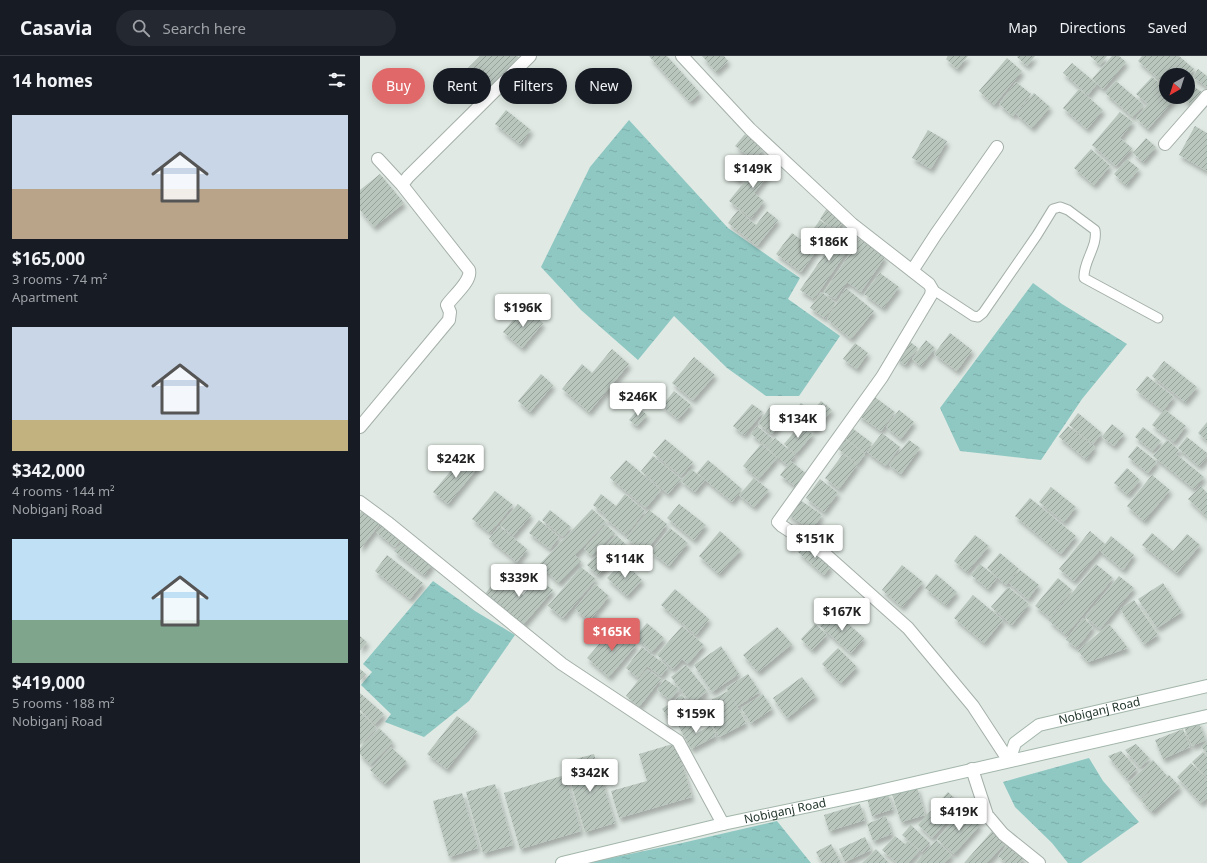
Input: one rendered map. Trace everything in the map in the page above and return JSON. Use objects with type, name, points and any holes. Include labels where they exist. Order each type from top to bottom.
[{"type":"street","points":[[402,185],[408,177],[530,56]]},
{"type":"street","points":[[682,56],[750,129],[852,224],[929,284],[932,289],[931,295],[882,377],[778,522],[825,554],[908,628],[973,706],[1009,761]]},
{"type":"street","points":[[1165,144],[1207,96]]},
{"type":"street","points":[[912,271],[997,147]]},
{"type":"street","points":[[360,427],[449,320],[450,312],[447,305],[468,280],[470,274],[469,270],[402,185],[378,159]]},
{"type":"street","points":[[360,502],[387,522],[562,664],[678,741],[723,824]]},
{"type":"street","name":"Nobiganj Road","points":[[1009,761],[1015,743],[1039,725],[1207,686]]},
{"type":"street","name":"Nobiganj Road","points":[[562,863],[723,824],[862,795],[1207,716]]},
{"type":"street","points":[[972,769],[987,815],[1003,834],[1039,863]]},
{"type":"lane","points":[[932,289],[973,316],[978,317],[983,313],[1053,209],[1060,207],[1068,210],[1095,230],[1097,238],[1084,270],[1084,278],[1158,318]]},
{"type":"water","points":[[629,120],[728,228],[800,278],[788,299],[840,336],[799,396],[766,396],[727,368],[674,316],[638,360],[581,310],[541,267],[590,167]]},
{"type":"water","points":[[1033,283],[1062,304],[1127,344],[1082,399],[1041,460],[960,451],[940,408]]},
{"type":"water","points":[[433,581],[475,611],[515,635],[469,701],[424,737],[385,722],[391,714],[361,685],[372,672],[363,664]]},
{"type":"water","points":[[1089,758],[1103,781],[1139,822],[1081,863],[1068,863],[1052,843],[1015,807],[1003,782]]},
{"type":"water","points":[[777,821],[811,863],[587,863],[682,843]]},
{"type":"building","points":[[480,56],[519,57],[508,68],[499,68],[499,78],[491,86],[491,68],[468,68]]},
{"type":"building","points":[[649,56],[667,56],[700,93],[690,102]]},
{"type":"building","points":[[702,56],[724,56],[728,61],[716,72]]},
{"type":"building","points":[[948,56],[968,56],[957,69],[946,59]]},
{"type":"building","points":[[1035,56],[1027,66],[1017,57]]},
{"type":"building","points":[[1090,56],[1107,56],[1100,65]]},
{"type":"building","points":[[1112,56],[1119,56],[1126,62],[1103,89],[1092,79]]},
{"type":"building","points":[[1142,56],[1179,56],[1193,68],[1159,68],[1159,79],[1138,61]]},
{"type":"building","points":[[1007,58],[1022,71],[994,105],[979,91]]},
{"type":"building","points":[[1072,63],[1097,84],[1088,95],[1063,73]]},
{"type":"building","points":[[1198,69],[1207,76],[1207,87],[1195,78],[1195,74]]},
{"type":"building","points":[[1152,77],[1159,83],[1159,104],[1170,104],[1148,129],[1136,118],[1148,104],[1136,94]]},
{"type":"building","points":[[1116,81],[1144,105],[1133,117],[1105,93]]},
{"type":"building","points":[[1016,82],[1031,94],[1013,116],[999,104]]},
{"type":"building","points":[[1195,87],[1203,93],[1194,106],[1191,104],[1195,104]]},
{"type":"building","points":[[1079,89],[1103,110],[1087,129],[1063,108]]},
{"type":"building","points":[[1034,93],[1050,107],[1032,128],[1016,114]]},
{"type":"building","points":[[506,110],[531,130],[520,144],[495,124]]},
{"type":"building","points":[[1120,112],[1133,122],[1120,138],[1132,148],[1116,166],[1092,145]]},
{"type":"building","points":[[1195,126],[1207,133],[1207,171],[1179,155]]},
{"type":"building","points":[[928,130],[947,141],[931,169],[912,158]]},
{"type":"building","points":[[745,134],[763,149],[754,160],[735,146]]},
{"type":"building","points":[[1146,138],[1156,147],[1143,162],[1133,153]]},
{"type":"building","points":[[1091,149],[1110,166],[1094,185],[1074,168]]},
{"type":"building","points":[[737,155],[751,166],[739,181],[725,170]]},
{"type":"building","points":[[765,156],[776,165],[754,193],[764,201],[751,218],[729,201]]},
{"type":"building","points":[[1127,159],[1139,169],[1126,185],[1114,174]]},
{"type":"building","points":[[380,174],[404,203],[374,227],[360,210],[360,190]]},
{"type":"building","points":[[827,208],[844,220],[837,231],[820,219]]},
{"type":"building","points":[[738,210],[756,225],[767,211],[778,220],[757,246],[728,223]]},
{"type":"building","points":[[820,220],[832,229],[801,272],[776,254],[792,233],[804,242]]},
{"type":"building","points":[[844,226],[858,235],[814,299],[800,290]]},
{"type":"building","points":[[860,239],[885,257],[861,292],[847,282],[835,299],[824,292]]},
{"type":"building","points":[[880,273],[899,287],[883,308],[864,294]]},
{"type":"building","points":[[846,288],[874,311],[851,339],[827,319]]},
{"type":"building","points":[[821,292],[836,303],[825,318],[810,308]]},
{"type":"building","points":[[524,307],[543,323],[522,348],[503,332]]},
{"type":"building","points":[[950,333],[972,350],[957,371],[934,354]]},
{"type":"building","points":[[926,340],[935,348],[921,366],[912,359]]},
{"type":"building","points":[[909,341],[918,348],[905,365],[896,358]]},
{"type":"building","points":[[855,343],[868,353],[857,369],[843,359]]},
{"type":"building","points":[[612,349],[629,364],[589,412],[562,389],[582,364],[592,373]]},
{"type":"building","points":[[694,357],[715,375],[693,400],[672,383]]},
{"type":"building","points":[[1164,361],[1197,387],[1185,402],[1152,376]]},
{"type":"building","points":[[541,374],[553,385],[530,412],[518,401]]},
{"type":"building","points":[[1147,376],[1174,397],[1164,409],[1186,426],[1174,442],[1152,425],[1163,411],[1136,390]]},
{"type":"building","points":[[674,391],[691,405],[678,419],[662,406]]},
{"type":"building","points":[[872,395],[895,412],[881,431],[858,415]]},
{"type":"building","points":[[821,401],[832,410],[814,431],[792,413],[801,403],[812,412]]},
{"type":"building","points":[[752,404],[763,412],[744,435],[733,426]]},
{"type":"building","points":[[771,406],[785,418],[772,434],[758,423]]},
{"type":"building","points":[[639,408],[647,415],[637,426],[629,420]]},
{"type":"building","points":[[899,410],[914,422],[901,439],[886,427]]},
{"type":"building","points":[[1078,413],[1102,433],[1093,444],[1069,425]]},
{"type":"building","points":[[1207,422],[1207,441],[1198,433]]},
{"type":"building","points":[[801,424],[813,434],[796,454],[784,444]]},
{"type":"building","points":[[1112,424],[1124,434],[1114,446],[1102,437]]},
{"type":"building","points":[[848,425],[872,443],[865,453],[841,435]]},
{"type":"building","points":[[757,426],[773,439],[767,447],[751,434]]},
{"type":"building","points":[[1068,426],[1095,447],[1086,459],[1059,437]]},
{"type":"building","points":[[1143,427],[1161,441],[1153,451],[1135,437]]},
{"type":"building","points":[[882,433],[900,447],[886,466],[867,452]]},
{"type":"building","points":[[1187,437],[1207,453],[1207,457],[1199,466],[1178,448]]},
{"type":"building","points":[[775,438],[795,455],[787,465],[767,448]]},
{"type":"building","points":[[665,439],[693,462],[681,476],[653,453]]},
{"type":"building","points":[[845,439],[865,454],[858,464],[838,449]]},
{"type":"building","points":[[909,440],[920,448],[901,474],[889,465]]},
{"type":"building","points":[[1167,440],[1179,450],[1176,454],[1204,477],[1194,489],[1153,456]]},
{"type":"building","points":[[761,444],[777,458],[759,479],[743,466]]},
{"type":"building","points":[[1137,446],[1157,462],[1148,473],[1128,457]]},
{"type":"building","points":[[465,454],[479,466],[448,504],[433,492]]},
{"type":"building","points":[[843,454],[857,465],[839,489],[825,478]]},
{"type":"building","points":[[653,456],[681,479],[668,494],[641,471]]},
{"type":"building","points":[[626,460],[661,490],[646,508],[610,478]]},
{"type":"building","points":[[708,460],[742,489],[732,502],[697,473]]},
{"type":"building","points":[[791,461],[809,476],[799,489],[780,475]]},
{"type":"building","points":[[1127,468],[1140,480],[1128,495],[1114,483]]},
{"type":"building","points":[[691,469],[705,480],[695,492],[681,481]]},
{"type":"building","points":[[1152,475],[1170,490],[1144,521],[1127,506]]},
{"type":"building","points":[[754,478],[769,490],[754,507],[739,495]]},
{"type":"building","points":[[820,479],[838,493],[824,512],[806,498]]},
{"type":"building","points":[[1201,486],[1207,493],[1207,517],[1188,499]]},
{"type":"building","points":[[1051,487],[1076,507],[1064,522],[1039,502]]},
{"type":"building","points":[[495,491],[513,505],[490,533],[472,519]]},
{"type":"building","points":[[601,494],[616,506],[625,494],[645,511],[626,535],[605,518],[607,516],[593,505]]},
{"type":"building","points":[[797,498],[822,515],[812,530],[787,514]]},
{"type":"building","points":[[1030,498],[1076,536],[1061,554],[1015,516]]},
{"type":"building","points":[[518,504],[531,515],[513,536],[500,525]]},
{"type":"building","points":[[679,504],[706,525],[694,540],[667,518]]},
{"type":"building","points":[[365,506],[383,520],[360,549],[360,513]]},
{"type":"building","points":[[592,509],[606,522],[575,555],[581,561],[559,583],[539,565]]},
{"type":"building","points":[[550,510],[571,527],[563,537],[542,520]]},
{"type":"building","points":[[649,510],[667,524],[645,552],[626,538]]},
{"type":"building","points":[[539,520],[559,537],[550,549],[529,533]]},
{"type":"building","points":[[384,523],[402,538],[395,547],[376,532]]},
{"type":"building","points":[[606,525],[615,533],[592,556],[584,549]]},
{"type":"building","points":[[499,526],[527,549],[517,562],[489,539]]},
{"type":"building","points":[[670,528],[688,543],[669,566],[651,552]]},
{"type":"building","points":[[720,531],[741,550],[719,574],[699,556]]},
{"type":"building","points":[[1090,531],[1105,544],[1074,581],[1059,569]]},
{"type":"building","points":[[1152,533],[1173,551],[1187,534],[1200,545],[1177,573],[1142,545]]},
{"type":"building","points":[[616,535],[638,556],[630,564],[619,553],[598,575],[587,565]]},
{"type":"building","points":[[975,535],[989,546],[967,572],[954,561]]},
{"type":"building","points":[[1111,536],[1134,555],[1123,570],[1100,551]]},
{"type":"building","points":[[403,540],[433,564],[424,575],[394,551]]},
{"type":"building","points":[[806,544],[831,566],[824,575],[798,552]]},
{"type":"building","points":[[1000,553],[1019,569],[1006,585],[987,568]]},
{"type":"building","points":[[387,555],[423,583],[410,599],[375,571]]},
{"type":"building","points":[[623,561],[642,580],[627,596],[607,578]]},
{"type":"building","points":[[980,564],[997,578],[988,589],[971,575]]},
{"type":"building","points":[[1096,564],[1113,578],[1066,635],[1049,621]]},
{"type":"building","points":[[902,565],[923,582],[902,607],[882,590]]},
{"type":"building","points":[[581,567],[596,579],[563,618],[548,606]]},
{"type":"building","points":[[1020,570],[1039,585],[1028,599],[1009,583]]},
{"type":"building","points":[[936,574],[957,592],[946,605],[925,588]]},
{"type":"building","points":[[499,576],[523,595],[537,578],[553,590],[523,625],[485,594]]},
{"type":"building","points":[[1119,576],[1134,588],[1100,629],[1085,617]]},
{"type":"building","points":[[1058,578],[1072,590],[1050,618],[1035,606]]},
{"type":"building","points":[[1163,583],[1182,612],[1157,628],[1138,599]]},
{"type":"building","points":[[595,584],[609,596],[589,621],[575,609]]},
{"type":"building","points":[[1008,587],[1029,604],[1012,625],[991,607]]},
{"type":"building","points":[[675,589],[709,619],[696,635],[661,605]]},
{"type":"building","points":[[973,595],[1003,620],[984,643],[954,618]]},
{"type":"building","points":[[1134,600],[1158,635],[1144,644],[1120,609]]},
{"type":"building","points":[[834,611],[864,638],[851,653],[820,626]]},
{"type":"building","points":[[1083,618],[1093,627],[1077,648],[1066,640]]},
{"type":"building","points":[[647,623],[664,638],[652,652],[635,637]]},
{"type":"building","points":[[815,624],[827,635],[812,650],[801,639]]},
{"type":"building","points":[[1109,624],[1128,648],[1088,662],[1078,651]]},
{"type":"building","points":[[615,626],[636,645],[609,677],[587,658]]},
{"type":"building","points":[[682,626],[704,645],[688,664],[682,659],[673,669],[657,655]]},
{"type":"building","points":[[777,627],[792,644],[758,672],[743,655]]},
{"type":"building","points":[[360,636],[367,642],[360,650]]},
{"type":"building","points":[[721,646],[739,674],[712,692],[694,665]]},
{"type":"building","points":[[642,647],[668,667],[661,676],[647,666],[638,678],[626,668]]},
{"type":"building","points":[[838,648],[857,667],[841,683],[822,664]]},
{"type":"building","points":[[686,665],[707,691],[692,704],[671,677]]},
{"type":"building","points":[[360,669],[366,674],[360,680]]},
{"type":"building","points":[[647,669],[661,679],[639,707],[626,696]]},
{"type":"building","points":[[748,674],[760,692],[738,706],[731,695],[746,723],[719,737],[702,705],[728,691],[726,688]]},
{"type":"building","points":[[802,677],[816,696],[787,718],[773,698]]},
{"type":"building","points":[[665,679],[679,689],[670,700],[657,690]]},
{"type":"building","points":[[360,693],[384,714],[375,724],[360,710]]},
{"type":"building","points":[[763,694],[772,709],[751,723],[741,708]]},
{"type":"building","points":[[682,695],[692,708],[672,722],[662,709]]},
{"type":"building","points":[[360,712],[377,728],[360,745]]},
{"type":"building","points":[[457,716],[477,731],[447,769],[427,754]]},
{"type":"building","points":[[688,719],[696,734],[711,725],[716,736],[691,749],[678,725]]},
{"type":"building","points":[[1198,721],[1206,740],[1192,746],[1184,727]]},
{"type":"building","points":[[379,728],[393,742],[371,765],[360,754],[360,748]]},
{"type":"building","points":[[1183,729],[1190,747],[1163,759],[1155,740]]},
{"type":"building","points":[[1207,741],[1207,753],[1201,747]]},
{"type":"building","points":[[676,743],[692,797],[619,818],[611,791],[647,781],[639,754]]},
{"type":"building","points":[[1136,744],[1150,759],[1140,767],[1125,750]]},
{"type":"building","points":[[391,747],[407,762],[385,784],[370,770]]},
{"type":"building","points":[[1121,751],[1137,769],[1127,779],[1108,756]]},
{"type":"building","points":[[1203,752],[1207,756],[1207,778],[1192,762]]},
{"type":"building","points":[[594,754],[615,823],[585,832],[565,762]]},
{"type":"building","points":[[1153,760],[1167,776],[1141,798],[1128,783]]},
{"type":"building","points":[[1191,763],[1207,780],[1207,798],[1201,803],[1177,777]]},
{"type":"building","points":[[565,775],[581,831],[520,849],[504,793]]},
{"type":"building","points":[[1169,775],[1180,787],[1152,812],[1141,800]]},
{"type":"building","points":[[495,784],[513,845],[483,853],[466,792]]},
{"type":"building","points":[[917,787],[925,815],[901,822],[892,794]]},
{"type":"building","points":[[887,792],[893,809],[872,816],[867,798]]},
{"type":"building","points":[[948,792],[962,805],[932,838],[918,825]]},
{"type":"building","points":[[462,793],[478,848],[449,857],[433,801]]},
{"type":"building","points":[[860,804],[865,820],[829,831],[824,815]]},
{"type":"building","points":[[963,809],[980,825],[954,854],[937,839]]},
{"type":"building","points":[[886,816],[892,834],[873,841],[867,824]]},
{"type":"building","points":[[911,825],[930,843],[922,852],[902,835]]},
{"type":"building","points":[[993,830],[1006,842],[987,863],[964,863]]},
{"type":"building","points":[[895,836],[905,844],[908,841],[919,851],[908,863],[897,863],[882,850]]},
{"type":"building","points":[[865,837],[871,850],[845,862],[839,849]]},
{"type":"building","points":[[936,840],[952,855],[945,863],[916,863]]},
{"type":"building","points":[[831,844],[841,863],[822,863],[816,852]]},
{"type":"building","points":[[1007,845],[1024,859],[1020,863],[1006,863],[998,856]]},
{"type":"building","points":[[876,849],[889,863],[862,863]]}]
